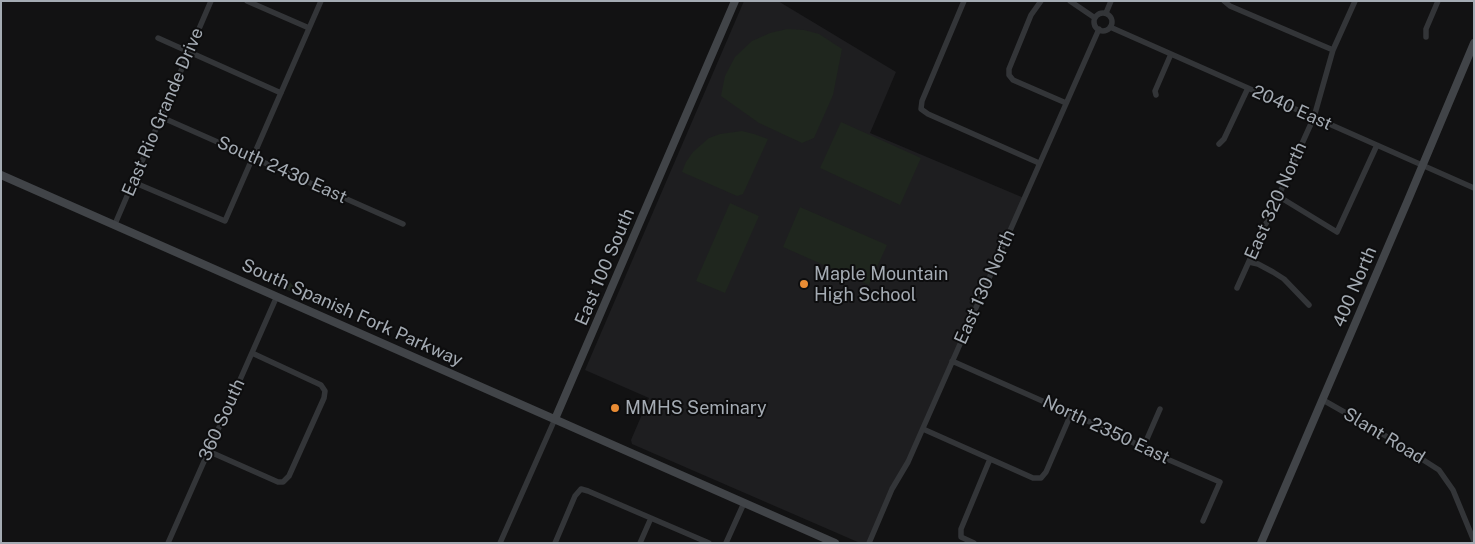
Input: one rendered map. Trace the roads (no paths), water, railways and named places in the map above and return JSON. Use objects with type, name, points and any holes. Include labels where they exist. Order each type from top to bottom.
[{"type":"street","name":"East Rio Grande Drive","points":[[115,224],[211,1]]},
{"type":"street","points":[[247,1],[309,28]]},
{"type":"street","points":[[133,182],[225,221],[321,1]]},
{"type":"street","name":"East 100 South","points":[[500,543],[735,1]]},
{"type":"street","points":[[964,1],[922,101],[921,109],[928,114],[1039,163]]},
{"type":"street","points":[[1041,1],[1032,16],[1009,69],[1009,75],[1014,80],[1066,103]]},
{"type":"street","points":[[1070,1],[1095,18]]},
{"type":"street","points":[[1106,14],[1111,1]]},
{"type":"street","points":[[1224,1],[1230,6],[1332,50]]},
{"type":"street","name":"East 320 North","points":[[1237,288],[1314,117],[1332,50],[1355,1]]},
{"type":"street","points":[[1426,37],[1426,29],[1438,1]]},
{"type":"street","points":[[1098,14],[1106,14],[1111,19],[1110,27],[1106,30],[1099,29],[1094,23],[1095,18],[1098,14]]},
{"type":"street","name":"2040 East","points":[[1110,27],[1472,188]]},
{"type":"street","name":"East 130 North","points":[[869,543],[892,489],[908,462],[923,429],[1099,29]]},
{"type":"street","points":[[158,38],[281,93]]},
{"type":"street","name":"400 North","points":[[1262,543],[1474,43]]},
{"type":"street","points":[[1156,96],[1155,91],[1171,54]]},
{"type":"street","points":[[1219,144],[1224,139],[1248,88]]},
{"type":"street","name":"South 2430 East","points":[[161,117],[403,224]]},
{"type":"street","points":[[1278,196],[1337,232],[1377,145]]},
{"type":"street","name":"South Spanish Fork Parkway","points":[[1,174],[835,543]]},
{"type":"street","points":[[1472,188],[1474,180]]},
{"type":"street","points":[[1249,262],[1258,264],[1284,279],[1309,305]]},
{"type":"street","name":"360 South","points":[[168,543],[277,296]]},
{"type":"street","points":[[208,451],[275,481],[283,482],[289,476],[321,407],[325,396],[325,389],[319,383],[252,353]]},
{"type":"street","name":"North 2350 East","points":[[952,361],[1220,482],[1204,520]]},
{"type":"street","name":"Slant Road","points":[[1323,400],[1430,463],[1442,474],[1453,490],[1474,541]]},
{"type":"street","points":[[1143,448],[1160,409]]},
{"type":"street","points":[[923,429],[1033,478],[1041,478],[1046,472],[1071,414]]},
{"type":"street","points":[[974,543],[961,537],[961,529],[990,459]]},
{"type":"street","points":[[554,543],[575,496],[581,489],[709,543]]},
{"type":"street","points":[[726,543],[744,503]]},
{"type":"street","points":[[640,543],[651,518]]},
{"type":"place","name":"Maple Mountain High School","points":[[804,284]]},
{"type":"place","name":"MMHS Seminary","points":[[615,408]]}]
